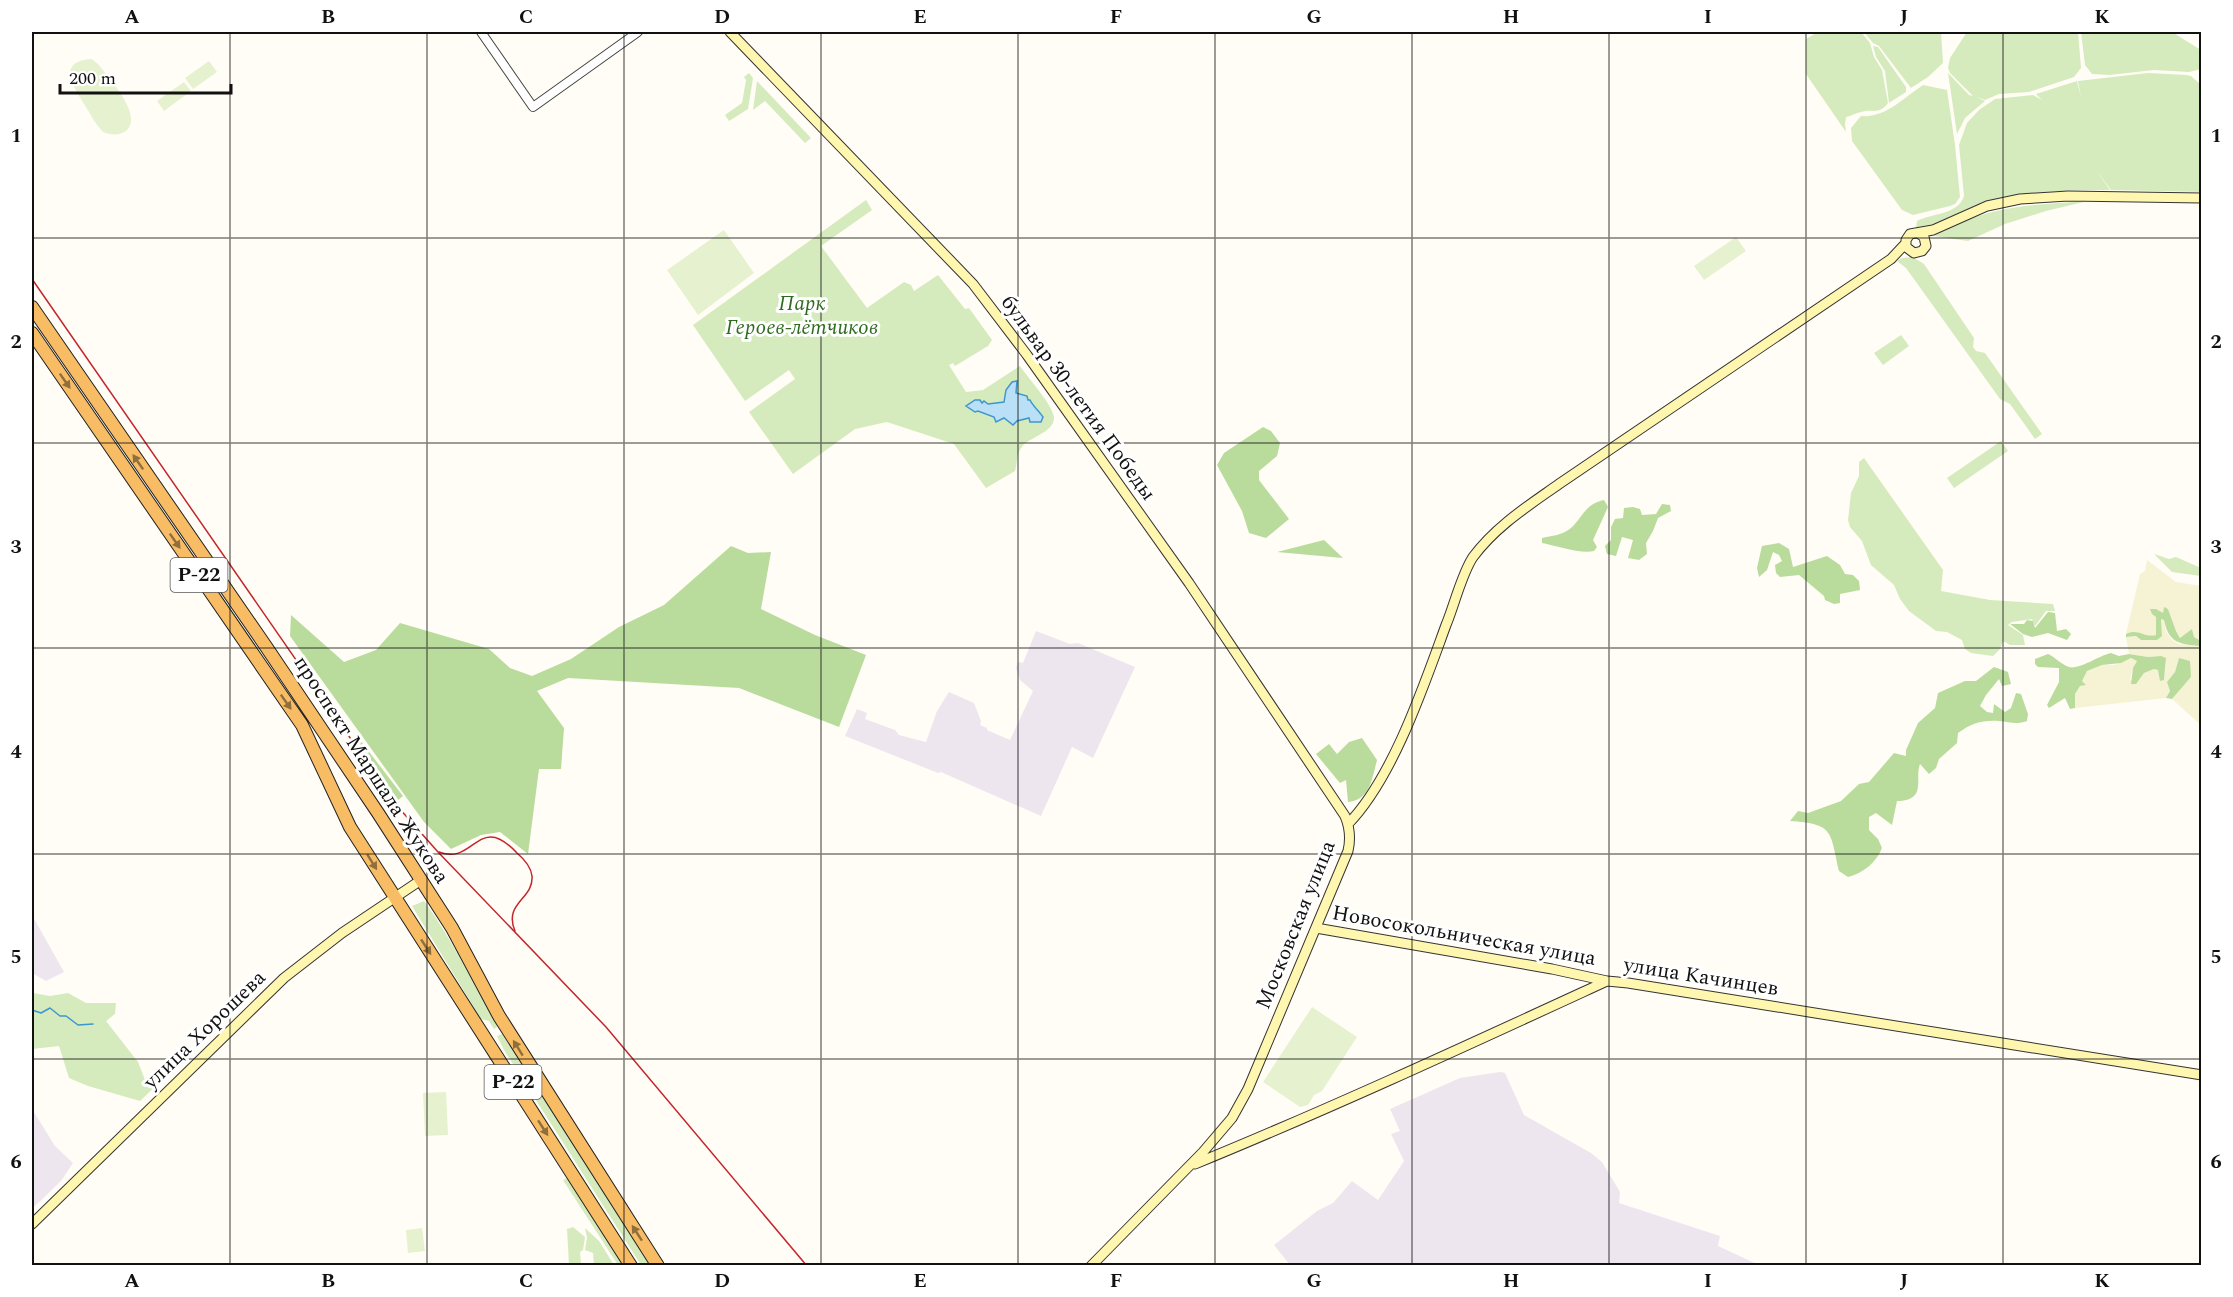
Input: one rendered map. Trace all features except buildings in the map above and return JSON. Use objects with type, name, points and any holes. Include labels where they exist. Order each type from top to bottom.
[{"type":"highway","name":"проспект Маршала Жукова","points":[[32,308],[274,658],[378,813],[452,928],[505,1026],[658,1266]]},
{"type":"highway","name":"проспект Маршала Жукова","points":[[32,333],[302,725],[350,827],[631,1266]]},
{"type":"main road","name":"бульвар 30-летия Победы","points":[[729,32],[973,284],[1027,355],[1189,583],[1307,757],[1341,809],[1348,824]]},
{"type":"main road","points":[[1891,259],[1906,243],[1910,234],[1943,225],[1987,206],[2028,199],[2068,196],[2202,198]]},
{"type":"main road","points":[[1891,259],[1922,251],[1932,233],[1943,225]]},
{"type":"main road","points":[[1918,233],[1924,237],[1926,243]]},
{"type":"main road","points":[[1906,243],[1908,250],[1914,253]]},
{"type":"main road","name":"Московская улица","points":[[1187,1167],[1229,1121],[1248,1089],[1348,851],[1350,835],[1348,824],[1372,795],[1393,754],[1420,695],[1471,560],[1488,538],[1506,522],[1891,259]]},
{"type":"main road","name":"улица Хорошева","points":[[32,1224],[284,978],[325,945],[421,880]]},
{"type":"main road","name":"Новосокольническая улица","points":[[1316,928],[1552,969],[1606,981]]},
{"type":"main road","name":"улица Качинцев","points":[[1091,1266],[1187,1167],[1381,1085],[1606,981],[1628,982],[2202,1075]]},
{"type":"street","points":[[481,32],[533,107],[638,32]]},
{"type":"shaded area","points":[[2147,560],[2176,582],[2201,586],[2201,641],[2194,637],[2192,629],[2181,638],[2168,609],[2164,608],[2163,614],[2156,617],[2156,635],[2131,632],[2126,634],[2140,574],[2145,571]]},
{"type":"shaded area","points":[[2161,619],[2164,620],[2166,631],[2171,639],[2178,644],[2201,646],[2202,699],[2199,705],[2201,725],[2172,699],[2191,677],[2179,658],[2175,672],[2168,682],[2170,691],[2166,698],[2075,708],[2075,694],[2080,686],[2086,685],[2082,681],[2087,671],[2102,665],[2114,665],[2131,658],[2137,661],[2130,680],[2136,683],[2144,673],[2154,669],[2158,670],[2164,680],[2166,663],[2161,656],[2148,657],[2129,654],[2126,637],[2136,636],[2141,640],[2162,636]]},
{"type":"shaded area","points":[[1036,631],[1070,644],[1078,643],[1135,667],[1093,758],[1072,747],[1041,816],[941,772],[938,773],[845,736],[857,709],[867,713],[865,719],[895,730],[899,735],[926,742],[937,711],[949,692],[974,703],[981,721],[980,725],[1010,740],[1033,691],[1020,680],[1016,668],[1018,662],[1023,663]]},
{"type":"shaded area","points":[[32,915],[64,972],[46,981],[32,973]]},
{"type":"shaded area","points":[[1505,1073],[1524,1115],[1591,1153],[1602,1162],[1620,1192],[1619,1203],[1720,1236],[1718,1246],[1759,1265],[1290,1265],[1274,1245],[1317,1211],[1333,1203],[1352,1181],[1378,1200],[1404,1161],[1391,1134],[1400,1131],[1390,1109],[1460,1078]]},
{"type":"shaded area","points":[[32,1109],[55,1146],[73,1163],[61,1181],[32,1209]]},
{"type":"green space","points":[[1818,32],[1861,32],[1870,43],[1874,57],[1882,70],[1888,103],[1878,111],[1865,111],[1846,117],[1846,132],[1806,74],[1806,39]]},
{"type":"green space","points":[[1864,32],[1941,32],[1943,63],[1911,88],[1879,46],[1873,43]]},
{"type":"green space","points":[[1967,32],[2078,32],[2081,68],[2074,77],[2029,92],[1999,94],[1985,100],[1976,97],[1985,101],[1965,118],[1957,134],[1948,73],[1969,95],[1973,96],[1950,73],[1948,68],[1950,58]]},
{"type":"green space","points":[[2081,32],[2172,32],[2201,50],[2201,69],[2189,72],[2154,70],[2109,75],[2092,74],[2085,65]]},
{"type":"green space","points":[[1873,46],[1878,47],[1906,87],[1906,92],[1889,103],[1885,71],[1876,57]]},
{"type":"green space","points":[[92,59],[117,88],[128,107],[131,116],[130,124],[123,133],[103,132],[79,97],[72,82],[70,75],[74,64]]},
{"type":"green space","points":[[209,61],[217,72],[193,89],[185,78]]},
{"type":"green space","points":[[749,73],[753,78],[748,109],[729,121],[725,115],[742,103],[746,80],[744,77]]},
{"type":"green space","points":[[2148,73],[2191,76],[2201,85],[2201,192],[2111,190],[2096,170],[2110,190],[2061,191],[2013,196],[1981,204],[1933,226],[1917,230],[1917,221],[1944,213],[1961,202],[1964,196],[1959,145],[1967,123],[1979,110],[1995,99],[2033,95],[2042,100],[2036,94],[2077,81],[2081,97],[2078,81]]},
{"type":"green space","points":[[757,81],[811,138],[805,143],[765,101],[753,110]]},
{"type":"green space","points":[[184,82],[191,91],[164,111],[157,101]]},
{"type":"green space","points":[[1923,85],[1947,90],[1960,197],[1955,204],[1950,206],[1913,215],[1902,210],[1852,141],[1851,128],[1861,116],[1870,116],[1886,110]]},
{"type":"green space","name":"Парк Героев-лётчиков","points":[[866,200],[872,210],[821,246],[867,308],[904,282],[911,285],[914,291],[938,275],[965,309],[969,308],[992,340],[988,346],[955,366],[953,363],[949,365],[966,392],[983,390],[1020,366],[1052,412],[1054,417],[1050,427],[1021,448],[1015,471],[986,488],[954,444],[887,422],[855,429],[793,474],[749,412],[795,379],[789,370],[745,401],[693,325]]},
{"type":"green space","points":[[2088,201],[2005,224],[1968,241],[1934,236],[1972,218],[1990,213],[2027,206]]},
{"type":"green space","points":[[724,230],[754,273],[698,315],[667,270]]},
{"type":"green space","points":[[1736,237],[1746,251],[1704,280],[1694,266]]},
{"type":"green space","points":[[1913,257],[1924,264],[1974,338],[1973,347],[1976,351],[1985,353],[2042,434],[2035,439],[2010,404],[2000,399],[1906,268],[1897,261]]},
{"type":"green space","points":[[1901,335],[1909,346],[1883,365],[1874,353]]},
{"type":"green space","points":[[1263,427],[1271,431],[1280,443],[1277,456],[1259,471],[1259,480],[1289,519],[1266,538],[1249,533],[1242,511],[1217,465],[1224,453]]},
{"type":"green space","points":[[2001,441],[2008,451],[1954,488],[1947,478]]},
{"type":"green space","points":[[1864,458],[1943,570],[1941,591],[1990,600],[2053,604],[2055,611],[2046,611],[2035,626],[2032,619],[2012,622],[2008,625],[2023,635],[2025,645],[2010,645],[2003,641],[2000,649],[1993,656],[1971,653],[1965,649],[1962,640],[1947,632],[1936,631],[1909,611],[1894,585],[1871,565],[1862,541],[1850,527],[1848,520],[1851,493],[1859,476],[1859,462]]},
{"type":"green space","points":[[1604,500],[1608,507],[1593,540],[1597,547],[1594,551],[1575,551],[1542,543],[1542,538],[1568,530],[1588,508]]},
{"type":"green space","points":[[1662,504],[1670,505],[1671,511],[1658,518],[1646,543],[1647,554],[1639,560],[1628,558],[1633,540],[1622,537],[1616,556],[1607,554],[1605,546],[1611,540],[1611,527],[1615,519],[1623,518],[1624,508],[1640,509],[1642,515],[1656,514]]},
{"type":"green space","points":[[1324,540],[1343,558],[1277,552]]},
{"type":"green space","points":[[1779,543],[1789,549],[1793,567],[1827,556],[1840,565],[1845,574],[1853,575],[1859,581],[1860,590],[1840,594],[1840,603],[1834,604],[1825,600],[1824,596],[1799,575],[1780,577],[1776,573],[1775,565],[1782,561],[1779,555],[1773,552],[1767,570],[1759,577],[1757,568],[1762,546]]},
{"type":"green space","points":[[731,546],[748,553],[771,552],[761,609],[815,635],[866,655],[839,727],[739,688],[568,678],[537,691],[564,728],[561,769],[539,769],[528,854],[500,832],[481,835],[451,849],[424,822],[290,636],[291,615],[344,662],[376,650],[400,623],[489,649],[510,668],[532,676],[571,659],[619,627],[664,605]]},
{"type":"green space","points":[[2154,554],[2169,559],[2176,557],[2201,568],[2201,576],[2172,572]]},
{"type":"green space","points":[[2164,607],[2168,609],[2180,638],[2192,629],[2194,637],[2201,641],[2201,646],[2176,641],[2169,634],[2164,620],[2161,619],[2162,636],[2157,640],[2141,640],[2136,636],[2126,637],[2126,634],[2130,632],[2156,635],[2156,617],[2150,609],[2163,613]]},
{"type":"green space","points":[[2048,612],[2055,613],[2057,631],[2066,629],[2071,634],[2067,640],[2048,633],[2032,637],[2023,634],[2010,624],[2024,624],[2027,620],[2033,621],[2035,628]]},
{"type":"green space","points":[[2111,653],[2119,656],[2129,654],[2166,658],[2164,680],[2160,681],[2158,670],[2154,669],[2144,673],[2136,684],[2131,684],[2133,668],[2137,661],[2131,658],[2121,663],[2102,665],[2087,671],[2082,681],[2086,685],[2080,686],[2075,694],[2075,708],[2070,709],[2065,698],[2049,708],[2047,705],[2059,682],[2059,668],[2038,667],[2035,659],[2048,654],[2066,666],[2073,667]]},
{"type":"green space","points":[[2179,658],[2190,661],[2191,677],[2172,699],[2166,698],[2170,691],[2167,682],[2175,672]]},
{"type":"green space","points":[[1994,667],[2008,672],[2011,684],[2002,686],[1999,679],[1980,706],[1987,712],[1993,713],[1994,704],[2005,712],[2011,708],[2016,693],[2021,694],[2028,714],[2027,721],[2016,723],[1987,721],[1958,733],[1957,743],[1939,759],[1936,768],[1929,774],[1920,764],[1916,793],[1907,800],[1897,801],[1892,825],[1876,813],[1869,817],[1869,830],[1878,839],[1882,848],[1873,863],[1859,873],[1848,877],[1839,871],[1828,832],[1815,824],[1790,821],[1798,811],[1808,813],[1841,801],[1859,784],[1869,782],[1894,753],[1906,756],[1906,750],[1918,723],[1935,708],[1938,693],[1965,681],[1976,681]]},
{"type":"green space","points":[[1362,738],[1377,760],[1366,793],[1348,802],[1346,780],[1340,783],[1316,754],[1329,744],[1337,754],[1349,742]]},
{"type":"green space","points":[[360,740],[403,796],[398,800],[357,743]]},
{"type":"green space","points":[[424,901],[454,947],[498,1026],[494,1029],[489,1021],[481,1019],[412,906]]},
{"type":"green space","points":[[33,993],[50,996],[68,993],[86,1003],[116,1003],[115,1014],[106,1021],[138,1062],[147,1085],[153,1081],[160,1082],[140,1101],[69,1078],[59,1046],[32,1049]]},
{"type":"green space","points":[[1312,1007],[1357,1037],[1322,1091],[1314,1095],[1308,1105],[1300,1107],[1263,1082]]},
{"type":"green space","points":[[502,1034],[651,1265],[641,1265],[504,1050],[497,1036]]},
{"type":"green space","points":[[446,1092],[448,1135],[425,1136],[423,1093]]},
{"type":"green space","points":[[569,1177],[625,1265],[618,1265],[563,1180]]},
{"type":"green space","points":[[573,1227],[585,1237],[583,1250],[580,1252],[581,1265],[569,1265],[567,1229]]},
{"type":"green space","points":[[422,1228],[425,1251],[408,1253],[406,1230]]},
{"type":"green space","points":[[585,1228],[599,1241],[614,1265],[594,1265],[593,1253],[585,1250],[587,1238]]},
{"type":"water","points":[[1017,381],[1016,393],[1027,396],[1043,417],[1041,422],[1030,422],[1029,418],[1017,421],[1013,425],[1004,418],[996,422],[994,417],[975,412],[966,406],[975,400],[988,404],[1004,402],[1006,390],[1012,382]]},
{"type":"waterway","points":[[32,1010],[41,1013],[50,1008],[78,1025],[93,1024]]},
{"type":"tram line","points":[[32,279],[398,807],[438,852],[606,1027],[807,1266]]},
{"type":"tram line","points":[[439,852],[451,854],[461,852],[485,838],[493,837],[504,841],[527,863],[532,876],[531,884],[513,914],[512,922],[515,931]]}]
